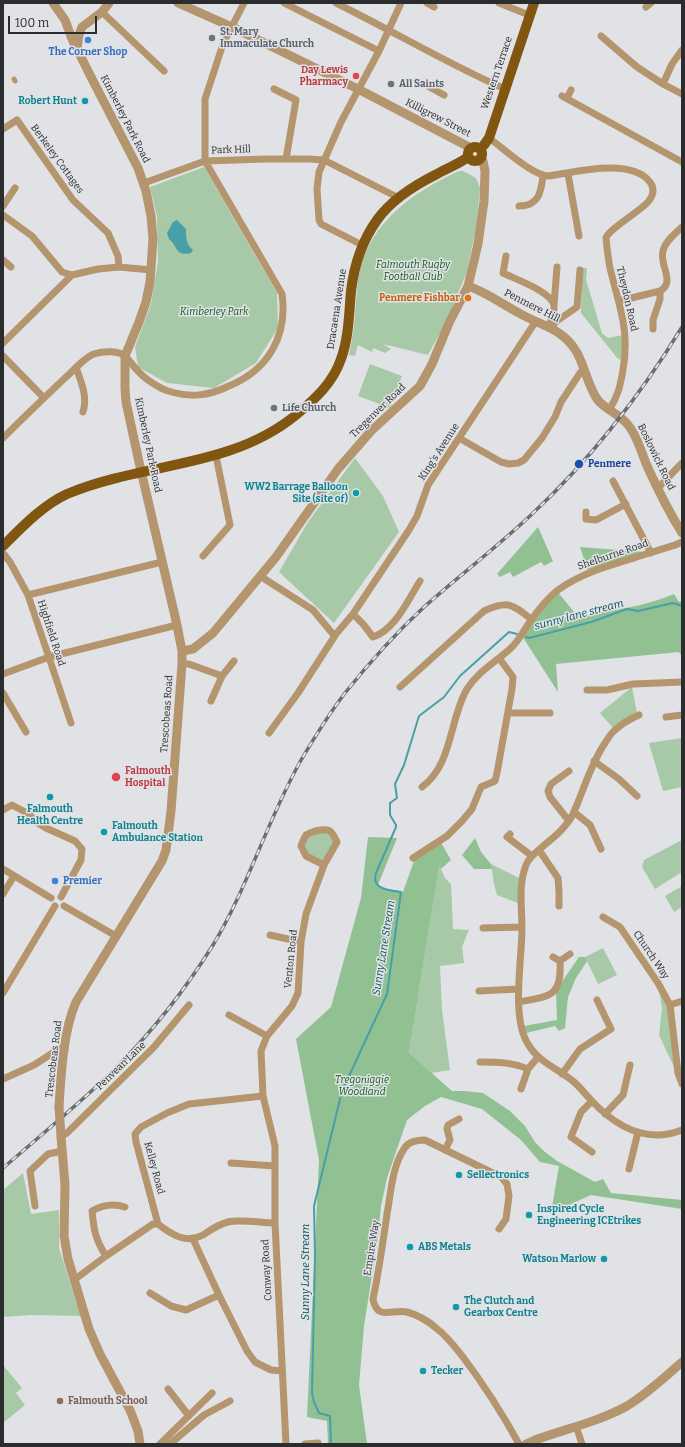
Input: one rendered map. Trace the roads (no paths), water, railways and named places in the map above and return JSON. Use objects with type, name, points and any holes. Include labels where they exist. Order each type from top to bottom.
[{"type":"main road","name":"Western Terrace","points":[[475,153],[489,138],[534,3]]},
{"type":"main road","name":"Dracaena Avenue","points":[[4,546],[44,508],[67,494],[142,472],[216,456],[252,443],[279,428],[310,403],[329,382],[341,359],[346,341],[353,278],[362,245],[378,219],[399,198],[417,185],[475,153]]},
{"type":"street","name":"Kimberley Park Road","points":[[53,3],[65,20],[91,77],[138,168],[144,183],[151,216],[153,239],[151,270],[146,302],[125,356],[125,388],[126,402],[177,625],[182,651],[182,664]]},
{"type":"street","points":[[77,48],[80,31],[86,23],[102,12],[109,3]]},
{"type":"street","name":"Killigrew Street","points":[[178,3],[232,27],[358,89],[475,153]]},
{"type":"street","points":[[3,438],[76,367],[93,354],[113,352],[125,356],[140,374],[166,390],[190,396],[214,393],[239,382],[250,375],[267,358],[273,349],[280,330],[283,308],[282,294],[205,161],[205,99],[223,44],[244,3]]},
{"type":"street","points":[[284,3],[379,51]]},
{"type":"street","points":[[336,3],[389,29],[480,78],[505,89]]},
{"type":"street","points":[[362,245],[330,230],[321,224],[319,220],[317,189],[319,172],[401,3]]},
{"type":"street","points":[[427,3],[434,7]]},
{"type":"street","points":[[499,3],[530,15]]},
{"type":"street","points":[[102,12],[164,71]]},
{"type":"street","points":[[65,20],[76,25],[86,23]]},
{"type":"street","points":[[601,36],[637,67],[663,84],[682,94]]},
{"type":"street","points":[[663,84],[672,64],[682,50]]},
{"type":"street","points":[[424,84],[444,95]]},
{"type":"street","points":[[274,90],[296,100],[286,159]]},
{"type":"street","points":[[571,90],[565,97],[682,162]]},
{"type":"street","name":"Berkeley Cottages","points":[[3,129],[17,120],[73,200],[108,233],[118,256],[118,267]]},
{"type":"street","points":[[489,138],[526,166],[543,176],[568,174],[579,236]]},
{"type":"street","name":"Tregenver Road","points":[[182,651],[192,649],[214,633],[276,557],[338,469],[371,431],[420,386],[432,364],[449,323],[468,286],[479,238],[484,201],[485,171],[483,161],[475,153]]},
{"type":"street","name":"Park Hill","points":[[144,183],[205,161],[286,159],[324,160]]},
{"type":"street","points":[[324,160],[399,198]]},
{"type":"street","name":"Theydon Road","points":[[568,174],[590,169],[618,168],[633,171],[643,176],[651,184],[653,192],[648,202],[609,232],[606,238],[610,266],[626,338],[620,388],[613,412]]},
{"type":"street","points":[[520,206],[529,205],[539,197],[541,194],[543,176]]},
{"type":"street","points":[[3,206],[15,188]]},
{"type":"street","points":[[3,215],[32,236],[62,272],[72,275],[98,269],[118,267],[151,270]]},
{"type":"street","points":[[619,301],[660,291],[665,287],[667,281],[662,254],[665,244],[682,227]]},
{"type":"street","points":[[506,256],[503,273],[546,294],[552,300],[554,305]]},
{"type":"street","points":[[3,260],[11,267]]},
{"type":"street","points":[[551,327],[557,267]]},
{"type":"street","points":[[551,327],[554,323],[577,307],[580,270]]},
{"type":"street","points":[[3,343],[72,275]]},
{"type":"street","name":"Penmere Hill","points":[[468,286],[536,322],[551,327],[563,335],[576,352],[596,397],[601,404],[613,412]]},
{"type":"street","points":[[653,329],[653,320],[660,299],[660,291]]},
{"type":"street","name":"King's Avenue","points":[[268,733],[298,693],[336,634],[353,614],[408,530],[417,516],[428,485],[536,322]]},
{"type":"street","points":[[3,356],[44,398]]},
{"type":"street","points":[[76,367],[85,397],[85,407],[83,412]]},
{"type":"street","points":[[459,438],[501,462],[508,464],[518,463],[524,460],[542,438],[555,417],[561,402],[584,369]]},
{"type":"street","name":"Boslowick Road","points":[[613,412],[628,424],[636,436],[648,467],[682,533]]},
{"type":"street","points":[[203,556],[230,525],[216,456]]},
{"type":"street","points":[[658,488],[682,463]]},
{"type":"street","points":[[613,481],[651,553]]},
{"type":"street","points":[[586,512],[586,519],[596,520],[626,504]]},
{"type":"street","name":"Shelburne Road","points":[[422,787],[428,783],[440,768],[448,746],[458,708],[467,689],[479,674],[499,658],[522,636],[531,619],[557,591],[574,580],[603,568],[682,542]]},
{"type":"street","name":"Highfield Road","points":[[4,546],[10,562],[28,595],[71,724]]},
{"type":"street","points":[[28,595],[162,562]]},
{"type":"street","points":[[260,576],[313,610],[332,633],[336,634]]},
{"type":"street","points":[[353,614],[373,637],[381,635],[399,616],[420,581]]},
{"type":"street","points":[[400,687],[484,611],[495,606],[508,604],[516,607],[531,619]]},
{"type":"street","points":[[3,674],[49,657],[177,625]]},
{"type":"street","points":[[413,858],[446,836],[462,821],[472,809],[479,791],[484,786],[495,781],[498,773],[513,677],[499,658]]},
{"type":"street","points":[[211,701],[222,676],[234,661]]},
{"type":"street","points":[[182,664],[189,664],[222,676]]},
{"type":"street","name":"Trescobeas Road","points":[[140,1444],[138,1431],[130,1410],[100,1354],[89,1329],[68,1259],[64,1236],[65,1185],[59,1107],[65,1050],[71,1013],[76,1002],[162,861],[166,850],[171,811],[182,664]]},
{"type":"street","points":[[587,690],[607,690],[633,684],[682,682]]},
{"type":"street","points":[[3,694],[26,732]]},
{"type":"street","points":[[508,713],[550,713]]},
{"type":"street","points":[[639,714],[628,720],[613,732],[594,761],[569,821],[561,832],[532,856],[526,864],[520,898],[522,927],[518,989],[521,1027],[527,1044],[538,1057],[575,1082],[605,1114],[623,1127],[650,1134],[681,1132]]},
{"type":"street","points":[[666,717],[682,715]]},
{"type":"street","points":[[594,761],[619,779],[637,796]]},
{"type":"street","points":[[569,771],[551,784],[548,791],[550,797],[569,821]]},
{"type":"street","points":[[3,810],[12,805],[29,814],[36,822],[46,828],[75,841],[82,849],[81,860],[60,897]]},
{"type":"street","points":[[574,812],[590,825],[601,849]]},
{"type":"street","name":"Venton Road","points":[[263,1096],[261,1051],[267,1036],[292,1006],[298,993],[301,942],[306,914],[324,864],[337,842],[332,833],[323,829],[305,836],[301,846],[306,856],[324,864]]},
{"type":"street","points":[[510,834],[507,837],[532,856]]},
{"type":"street","points":[[539,850],[558,878],[560,892],[559,906]]},
{"type":"street","points":[[3,869],[52,898]]},
{"type":"street","points":[[3,894],[14,876]]},
{"type":"street","points":[[52,898],[56,895],[65,900],[66,903],[64,906]]},
{"type":"street","points":[[52,898],[52,903],[55,906],[63,908],[64,906]]},
{"type":"street","points":[[3,993],[55,906]]},
{"type":"street","points":[[64,906],[116,936]]},
{"type":"street","name":"Church Way","points":[[603,917],[620,927],[658,983],[670,1005],[678,1073],[682,1084]]},
{"type":"street","points":[[483,928],[522,927]]},
{"type":"street","points":[[270,934],[301,942]]},
{"type":"street","points":[[560,961],[570,954]]},
{"type":"street","points":[[553,957],[560,961]]},
{"type":"street","points":[[519,1002],[547,996],[557,988],[561,976],[560,961]]},
{"type":"street","points":[[479,991],[518,989]]},
{"type":"street","points":[[562,1074],[580,1049],[611,1029],[597,1000]]},
{"type":"street","points":[[670,1005],[682,1001]]},
{"type":"street","name":"Penvean Lane","points":[[61,1136],[67,1133],[154,1047],[189,1005]]},
{"type":"street","points":[[229,1014],[267,1036]]},
{"type":"street","points":[[3,1079],[34,1065],[59,1049],[65,1050]]},
{"type":"street","points":[[521,1089],[528,1069],[538,1057]]},
{"type":"street","points":[[480,1062],[518,1064],[528,1069]]},
{"type":"street","points":[[605,1114],[623,1094],[630,1065]]},
{"type":"street","name":"Conway Road","points":[[263,1096],[275,1146],[275,1223],[286,1444]]},
{"type":"street","name":"Kelley Road","points":[[158,1224],[135,1134],[141,1127],[167,1113],[189,1104],[263,1096]]},
{"type":"street","points":[[592,1101],[581,1112],[571,1137],[592,1152]]},
{"type":"street","points":[[445,1150],[450,1140],[447,1129],[448,1125],[459,1119]]},
{"type":"street","points":[[630,1169],[638,1132]]},
{"type":"street","name":"Empire Way","points":[[499,1229],[506,1219],[509,1196],[507,1184],[501,1177],[425,1140],[410,1142],[403,1149],[396,1167],[391,1188],[373,1299],[375,1307],[379,1311],[386,1314],[406,1312],[418,1316],[442,1332],[480,1380],[503,1414],[519,1444]]},
{"type":"street","points":[[35,1206],[30,1171],[48,1154],[62,1151]]},
{"type":"street","points":[[231,1163],[275,1166]]},
{"type":"street","points":[[106,1256],[95,1233],[92,1211],[102,1206],[117,1205],[125,1207]]},
{"type":"street","points":[[74,1280],[153,1224],[158,1224],[170,1233],[183,1238],[193,1239],[204,1234],[217,1225],[230,1221],[275,1223]]},
{"type":"street","points":[[193,1239],[247,1351],[255,1362],[271,1370],[282,1371]]},
{"type":"street","points":[[150,1293],[171,1306],[186,1310],[219,1295]]},
{"type":"street","points":[[526,1444],[534,1440],[591,1422],[625,1406],[644,1394],[682,1362]]},
{"type":"street","points":[[168,1389],[189,1416]]},
{"type":"street","points":[[160,1444],[212,1393]]},
{"type":"street","points":[[170,1444],[204,1415],[230,1401]]},
{"type":"street","points":[[576,1426],[582,1444]]},
{"type":"street","points":[[305,1444],[318,1444]]},
{"type":"water","points":[[177,220],[186,229],[187,241],[193,250],[191,253],[186,254],[179,252],[169,239],[167,233],[173,222]]},
{"type":"waterway","name":"sunny lane stream","points":[[526,637],[529,638],[591,622],[627,609],[638,611],[673,603],[682,606]]},
{"type":"waterway","name":"Sunny Lane Stream","points":[[331,1444],[330,1416],[319,1413],[312,1393],[315,1256],[314,1206],[342,1091],[387,994],[401,892],[386,890],[379,886],[375,879],[376,873],[396,827],[390,815],[390,803],[397,798],[395,784],[404,765],[419,716],[444,697],[460,676],[509,632],[517,634]]},
{"type":"railway","points":[[3,1168],[101,1083],[128,1056],[155,1026],[191,978],[213,945],[237,900],[288,784],[322,726],[345,693],[382,649],[423,608],[518,527],[574,472],[594,450],[649,378],[682,327]]},
{"type":"place","name":"St. Mary Immaculate Church","points":[[212,38]]},
{"type":"place","name":"The Corner Shop","points":[[88,40]]},
{"type":"place","name":"Day Lewis Pharmacy","points":[[356,76]]},
{"type":"place","name":"All Saints","points":[[391,84]]},
{"type":"place","name":"Robert Hunt","points":[[85,101]]},
{"type":"place","name":"Penmere Fishbar","points":[[468,298]]},
{"type":"place","name":"Life Church","points":[[274,408]]},
{"type":"place","name":"Penmere","points":[[579,464]]},
{"type":"place","name":"WW2 Barrage Balloon Site (site of)","points":[[356,493]]},
{"type":"place","name":"Falmouth Hospital","points":[[116,777]]},
{"type":"place","name":"Falmouth Health Centre","points":[[50,797]]},
{"type":"place","name":"Falmouth Ambulance Station","points":[[104,832]]},
{"type":"place","name":"Premier","points":[[55,881]]},
{"type":"place","name":"Sellectronics","points":[[459,1175]]},
{"type":"place","name":"Inspired Cycle Engineering ICEtrikes","points":[[529,1215]]},
{"type":"place","name":"ABS Metals","points":[[410,1247]]},
{"type":"place","name":"Watson Marlow","points":[[604,1259]]},
{"type":"place","name":"The Clutch and Gearbox Centre","points":[[456,1307]]},
{"type":"place","name":"Tecker","points":[[423,1371]]},
{"type":"place","name":"Falmouth School","points":[[60,1401]]},
{"type":"park label","name":"Falmouth Rugby Football Club","points":[[413,270]]},
{"type":"park label","name":"Kimberley Park","points":[[214,312]]},
{"type":"park label","name":"Tregoniggie Woodland","points":[[362,1086]]}]
